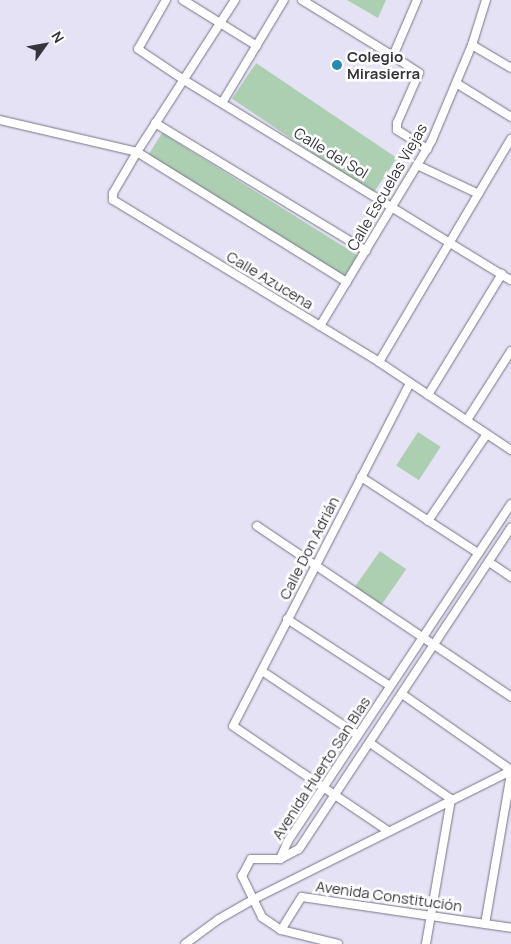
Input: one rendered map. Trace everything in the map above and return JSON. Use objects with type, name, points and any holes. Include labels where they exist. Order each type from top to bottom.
[{"type":"street","name":"Calle del Sol","points":[[166,0],[138,49],[222,104],[393,206],[511,280]]},
{"type":"street","points":[[183,0],[257,46]]},
{"type":"street","points":[[137,152],[235,0]]},
{"type":"street","points":[[222,104],[284,0]]},
{"type":"street","points":[[302,0],[419,73],[398,123],[397,130],[427,149]]},
{"type":"street","points":[[393,56],[417,0]]},
{"type":"street","name":"Calle Escuelas Viejas","points":[[320,326],[427,149],[472,45],[486,0]]},
{"type":"street","points":[[472,45],[511,68]]},
{"type":"street","points":[[456,83],[511,117]]},
{"type":"street","points":[[0,120],[137,152],[347,282]]},
{"type":"street","points":[[155,123],[366,251]]},
{"type":"street","points":[[379,362],[511,139]]},
{"type":"street","name":"Calle Azucena","points":[[137,152],[112,193],[111,197],[116,203],[379,362],[511,450]]},
{"type":"street","points":[[417,166],[479,194]]},
{"type":"street","points":[[428,395],[502,274]]},
{"type":"street","points":[[467,420],[511,351]]},
{"type":"street","name":"Calle Don Adrián","points":[[324,786],[233,726],[410,382]]},
{"type":"street","points":[[428,521],[487,434]]},
{"type":"street","points":[[361,476],[478,553]]},
{"type":"street","name":"Avenida Huerto San Blas","points":[[280,860],[288,841],[511,504]]},
{"type":"street","points":[[257,526],[511,697]]},
{"type":"street","name":"Avenida Huerto San Blas","points":[[280,860],[299,849],[511,528]]},
{"type":"street","points":[[489,562],[511,577]]},
{"type":"street","points":[[287,619],[390,686]]},
{"type":"street","points":[[262,671],[358,735]]},
{"type":"street","points":[[402,694],[511,771]]},
{"type":"street","points":[[370,743],[452,799]]},
{"type":"street","points":[[185,944],[219,919],[254,899],[511,771]]},
{"type":"street","points":[[485,924],[511,771]]},
{"type":"street","points":[[324,786],[388,831]]},
{"type":"street","points":[[426,944],[452,799]]},
{"type":"street","points":[[280,860],[251,859],[242,876],[262,917],[281,930],[338,944]]},
{"type":"street","name":"Avenida Constitución","points":[[281,930],[302,898],[511,928]]},
{"type":"green space","points":[[347,0],[386,0],[378,18]]},
{"type":"green space","points":[[256,63],[397,158],[373,194],[232,99]]},
{"type":"green space","points":[[162,133],[360,257],[346,280],[148,156]]},
{"type":"green space","points":[[418,432],[441,447],[419,480],[396,466]]},
{"type":"green space","points":[[380,551],[406,569],[381,605],[355,587]]},
{"type":"place","name":"Colegio Mirasierra","points":[[337,65]]}]
